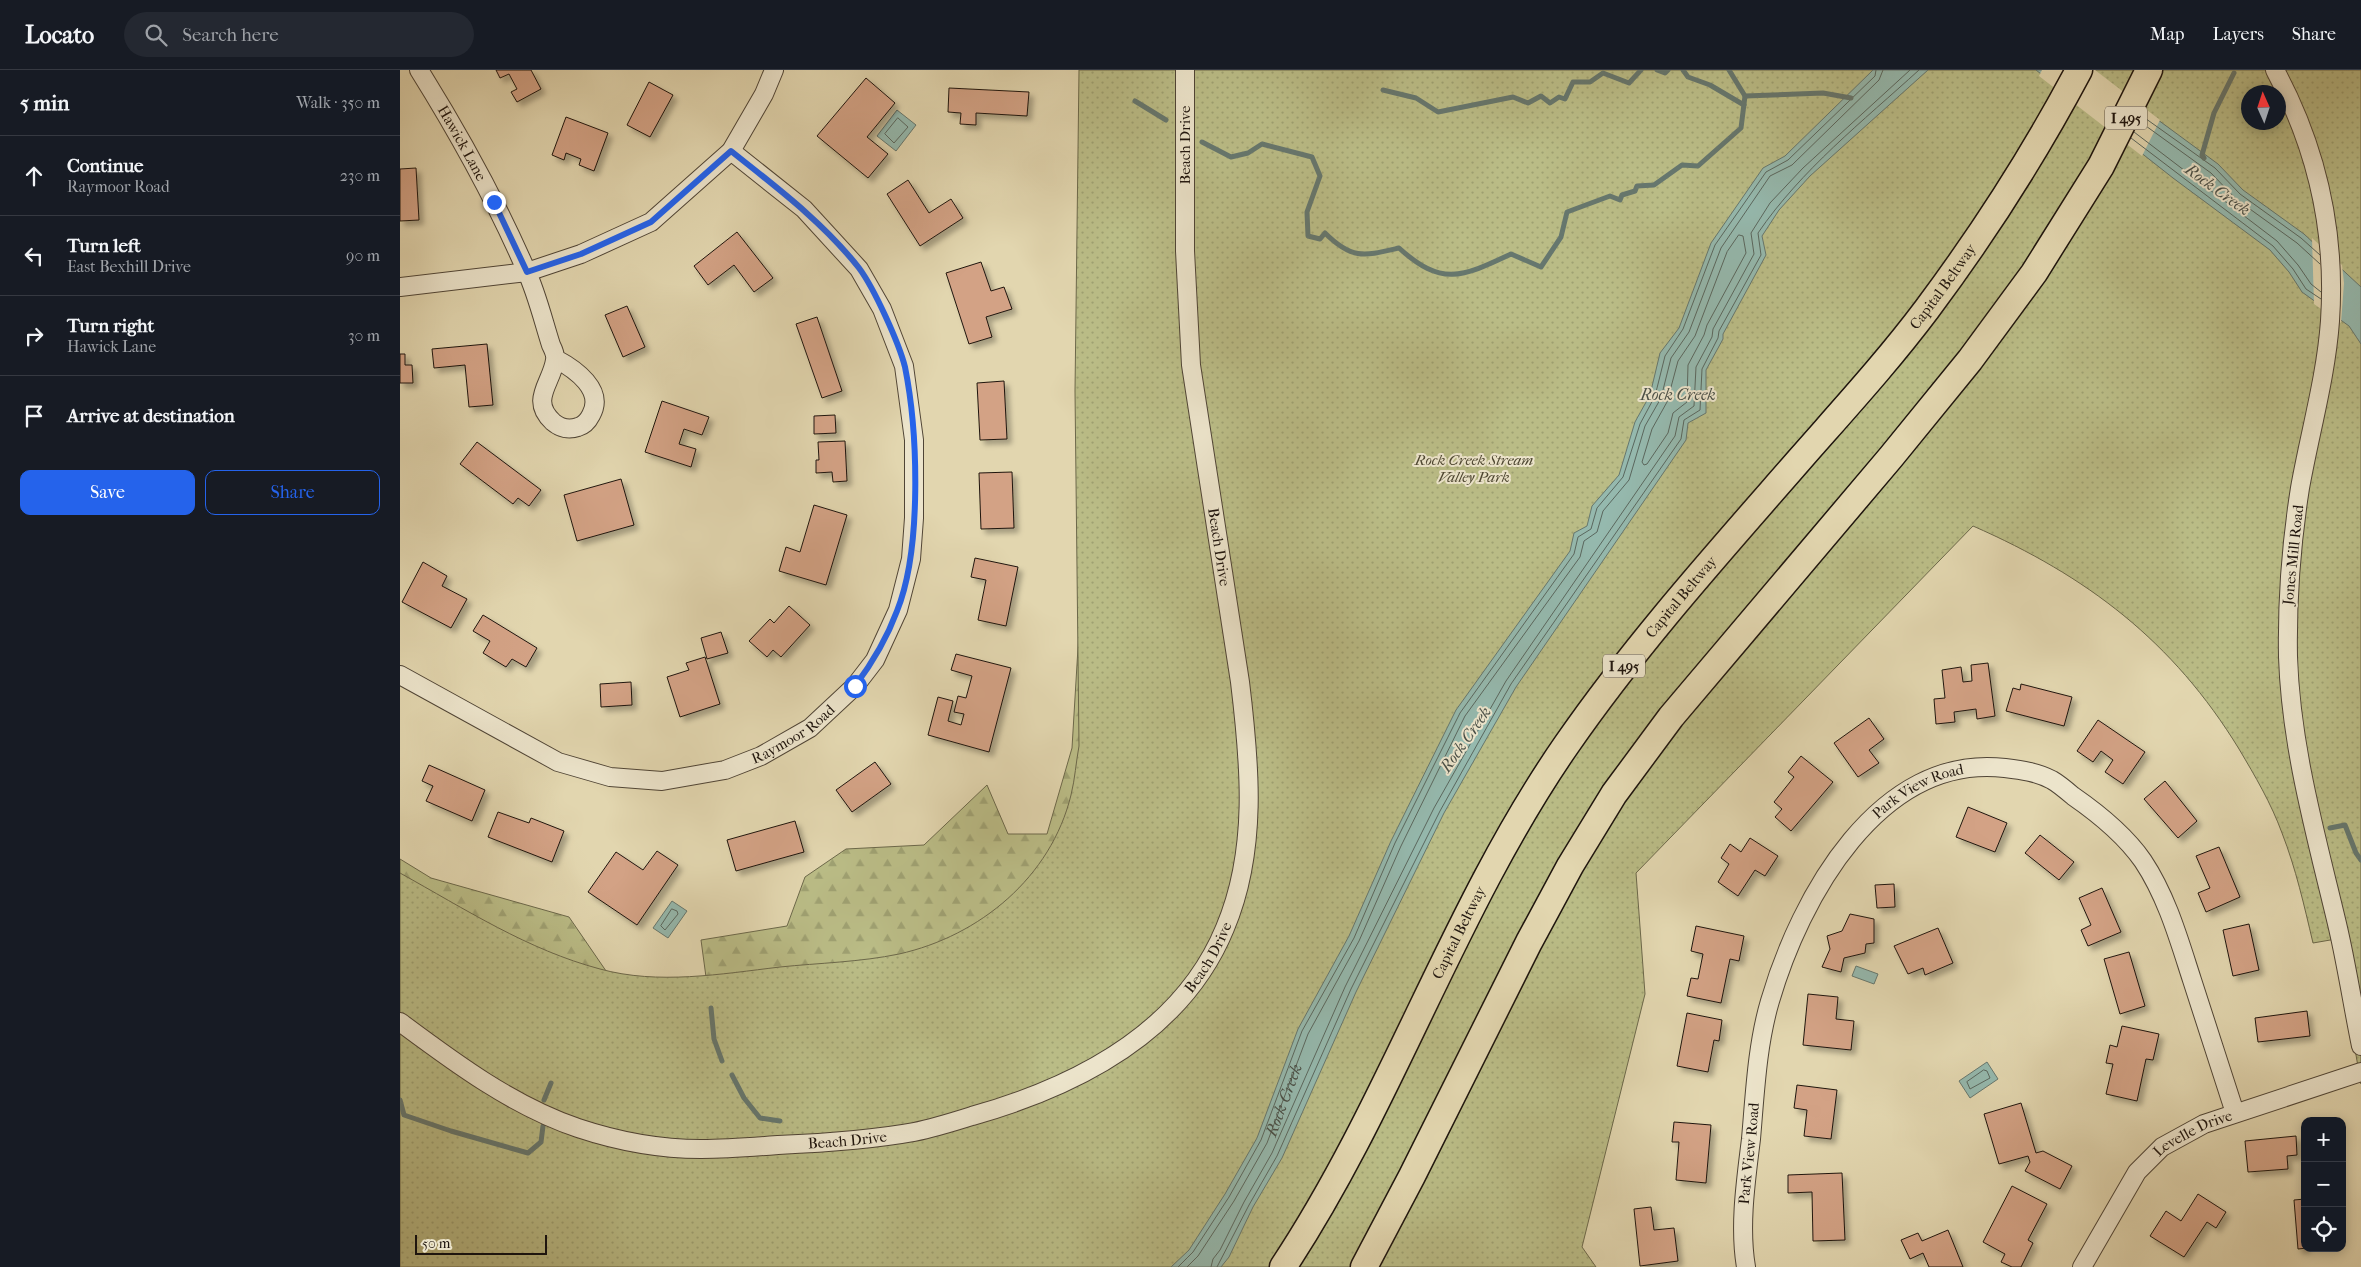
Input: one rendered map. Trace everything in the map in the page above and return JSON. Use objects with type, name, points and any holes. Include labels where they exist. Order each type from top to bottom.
[{"type":"highway","name":"Capital Beltway","points":[[1283,1267],[1310,1226],[1355,1144],[1470,911],[1514,829],[1565,747],[1622,669],[1698,576],[1850,402],[1927,309],[1984,228],[2051,124],[2079,70]]},
{"type":"highway","name":"I 495","points":[[1364,1267],[1412,1176],[1529,942],[1570,866],[1614,794],[1671,717],[1891,457],[1970,360],[2034,272],[2101,166],[2150,70]]},
{"type":"street","name":"Hawick Lane","points":[[419,70],[446,114],[494,202],[527,272],[556,358]]},
{"type":"street","points":[[400,287],[527,272],[581,254],[651,222],[731,151],[764,94],[774,70]]},
{"type":"street","name":"Beach Drive","points":[[400,1022],[451,1060],[496,1088],[578,1128],[665,1147],[701,1149],[799,1144],[915,1132],[1011,1105],[1066,1082],[1110,1058],[1150,1030],[1181,999],[1203,968],[1225,929],[1241,879],[1248,828],[1249,778],[1240,682],[1192,365],[1186,251],[1185,70]]},
{"type":"street","name":"Jones Mill Road","points":[[2275,70],[2291,101],[2319,179],[2329,229],[2331,266],[2330,320],[2320,393],[2300,488],[2289,573],[2288,662],[2305,790],[2338,931],[2361,1046]]},
{"type":"street","name":"Raymoor Road","points":[[400,675],[558,762],[610,777],[662,781],[725,770],[761,756],[810,728],[855,686],[874,660],[898,610],[911,559],[914,518],[914,440],[904,366],[882,309],[859,269],[804,209],[731,151]]},
{"type":"street","name":"Park View Road","points":[[1746,1267],[1742,1246],[1761,1038],[1770,1001],[1797,925],[1821,883],[1860,830],[1892,799],[1929,777],[1985,766],[2025,770],[2052,780],[2106,820],[2142,859],[2155,881],[2177,934],[2235,1113]]},
{"type":"street","name":"Levelle Drive","points":[[2082,1267],[2137,1172],[2162,1147],[2204,1124],[2361,1072]]},
{"type":"green space","name":"Rock Creek Stream Valley Park","points":[[1079,70],[2361,70],[2361,1084],[2336,939],[2313,943],[2296,874],[2278,822],[2251,769],[2213,710],[2186,676],[2156,644],[2124,616],[2090,590],[2053,567],[1973,526],[1636,873],[1645,994],[1582,1247],[1596,1267],[400,1267],[400,873],[522,940],[573,961],[622,974],[690,977],[885,957],[929,945],[957,933],[984,917],[1008,898],[1029,877],[1047,852],[1061,825],[1071,795],[1079,746],[1075,391]]},
{"type":"green space","points":[[1084,547],[1177,962],[706,977],[701,940],[787,926],[805,877],[846,849],[924,845],[987,785],[1008,834],[1047,834],[1072,748]]},
{"type":"green space","points":[[400,859],[431,878],[569,917],[615,984],[400,927]]},
{"type":"water","name":"Rock Creek","points":[[1873,70],[1928,70],[1810,176],[1779,210],[1762,236],[1766,255],[1723,334],[1723,339],[1706,370],[1706,413],[1688,423],[1686,440],[1516,687],[1444,813],[1356,992],[1282,1158],[1253,1207],[1229,1257],[1221,1267],[1171,1267],[1189,1250],[1225,1194],[1257,1138],[1298,1029],[1349,936],[1391,841],[1456,710],[1570,551],[1574,533],[1587,526],[1592,506],[1619,475],[1635,422],[1650,395],[1660,353],[1679,328],[1711,243],[1763,168],[1785,156]]},
{"type":"water","name":"Rock Creek","points":[[2036,70],[2090,70],[2218,164],[2243,190],[2304,234],[2361,287],[2361,344],[2349,326],[2302,292],[2289,272],[2270,250],[2173,178]]},
{"type":"water","points":[[897,110],[916,125],[896,151],[877,136]]},
{"type":"water","points":[[672,901],[687,911],[668,938],[653,928]]},
{"type":"water","points":[[1856,966],[1878,974],[1874,984],[1852,976]]},
{"type":"water","points":[[1987,1062],[1998,1079],[1970,1098],[1959,1081]]},
{"type":"pier","points":[[2042,70],[2095,70],[2160,120],[2142,156],[2039,76]]},
{"type":"pier","points":[[2312,238],[2342,265],[2344,283],[2341,323],[2314,304]]},
{"type":"building","points":[[496,70],[531,70],[541,89],[517,102],[511,92],[517,89],[509,74],[500,78]]},
{"type":"building","points":[[866,78],[895,103],[867,137],[888,154],[868,178],[817,136]]},
{"type":"building","points":[[649,82],[673,95],[650,137],[627,125]]},
{"type":"building","points":[[949,88],[1029,92],[1027,116],[976,113],[976,125],[960,124],[961,113],[948,112]]},
{"type":"building","points":[[566,117],[608,133],[594,171],[579,165],[581,159],[566,153],[564,160],[552,155]]},
{"type":"building","points":[[416,168],[419,220],[400,221],[400,169]]},
{"type":"building","points":[[908,180],[929,213],[951,199],[963,218],[920,246],[887,194]]},
{"type":"building","points":[[737,232],[773,278],[754,292],[734,265],[708,285],[694,266]]},
{"type":"building","points":[[981,262],[991,291],[1004,287],[1012,309],[986,317],[992,337],[969,344],[946,273]]},
{"type":"building","points":[[627,306],[645,347],[623,357],[605,315]]},
{"type":"building","points":[[817,317],[842,391],[822,398],[796,324]]},
{"type":"building","points":[[487,344],[493,405],[469,407],[465,365],[434,368],[432,349]]},
{"type":"building","points":[[400,354],[405,354],[405,365],[412,365],[413,383],[400,383]]},
{"type":"building","points":[[1004,381],[1007,439],[980,440],[977,383]]},
{"type":"building","points":[[662,401],[709,417],[702,435],[684,429],[679,444],[696,449],[691,467],[645,452]]},
{"type":"building","points":[[835,415],[836,433],[814,434],[814,416]]},
{"type":"building","points":[[845,441],[847,481],[833,482],[832,472],[816,473],[816,460],[819,460],[818,442]]},
{"type":"building","points":[[477,442],[541,490],[529,506],[518,498],[513,504],[460,464]]},
{"type":"building","points":[[1012,472],[1014,528],[981,529],[979,473]]},
{"type":"building","points":[[621,479],[634,525],[577,541],[564,495]]},
{"type":"building","points":[[814,505],[847,515],[826,585],[779,571],[786,547],[800,552]]},
{"type":"building","points":[[975,558],[1018,567],[1006,626],[978,620],[986,580],[971,577]]},
{"type":"building","points":[[423,562],[447,576],[442,586],[467,599],[451,628],[402,602]]},
{"type":"building","points":[[789,606],[810,625],[781,657],[773,650],[767,657],[749,641],[770,619],[774,623]]},
{"type":"building","points":[[483,615],[537,648],[526,667],[512,659],[506,667],[483,653],[490,641],[473,631]]},
{"type":"building","points":[[721,632],[728,653],[707,659],[701,638]]},
{"type":"building","points":[[956,654],[1011,668],[989,752],[928,735],[938,697],[953,701],[948,721],[961,725],[964,714],[954,712],[958,696],[966,698],[972,676],[951,670]]},
{"type":"building","points":[[705,657],[720,704],[680,717],[667,677],[689,670],[686,663]]},
{"type":"building","points":[[1988,663],[1995,716],[1977,719],[1976,709],[1954,712],[1955,722],[1936,724],[1934,699],[1945,698],[1942,670],[1961,667],[1963,682],[1972,681],[1971,665]]},
{"type":"building","points":[[631,682],[632,705],[601,707],[600,684]]},
{"type":"building","points":[[2021,684],[2072,697],[2064,726],[2006,711],[2013,688],[2020,690]]},
{"type":"building","points":[[1869,718],[1884,739],[1869,750],[1879,763],[1858,777],[1834,743]]},
{"type":"building","points":[[2098,720],[2145,752],[2123,784],[2105,772],[2113,760],[2101,751],[2093,762],[2077,751]]},
{"type":"building","points":[[1801,756],[1833,782],[1791,831],[1775,817],[1782,809],[1774,802],[1794,777],[1788,772]]},
{"type":"building","points":[[875,762],[891,784],[852,812],[836,790]]},
{"type":"building","points":[[429,765],[485,790],[472,821],[426,801],[433,786],[422,781]]},
{"type":"building","points":[[2165,781],[2197,821],[2178,838],[2144,799]]},
{"type":"building","points":[[1968,807],[2007,823],[1995,852],[1956,837]]},
{"type":"building","points":[[498,812],[529,823],[531,818],[564,831],[552,862],[488,837]]},
{"type":"building","points":[[795,821],[804,852],[736,871],[727,840]]},
{"type":"building","points":[[2040,835],[2074,862],[2059,880],[2025,853]]},
{"type":"building","points":[[1750,838],[1778,856],[1765,876],[1755,870],[1738,896],[1718,882],[1729,864],[1721,858],[1730,844],[1741,852]]},
{"type":"building","points":[[2219,847],[2240,897],[2206,912],[2198,893],[2210,888],[2196,856]]},
{"type":"building","points":[[657,851],[678,865],[637,925],[588,892],[616,852],[643,870]]},
{"type":"building","points":[[1894,884],[1895,907],[1877,908],[1875,885]]},
{"type":"building","points":[[2102,888],[2121,932],[2088,946],[2081,930],[2091,925],[2079,898]]},
{"type":"building","points":[[1850,914],[1874,919],[1874,943],[1866,944],[1865,953],[1844,958],[1841,972],[1822,967],[1830,949],[1827,936],[1842,931]]},
{"type":"building","points":[[2249,924],[2259,970],[2233,976],[2223,930]]},
{"type":"building","points":[[1696,926],[1744,936],[1739,961],[1730,959],[1721,1003],[1687,996],[1691,978],[1698,979],[1703,954],[1691,951]]},
{"type":"building","points":[[1938,928],[1953,963],[1925,975],[1923,968],[1908,974],[1894,946]]},
{"type":"building","points":[[2129,952],[2145,1006],[2120,1014],[2104,959]]},
{"type":"building","points":[[1808,994],[1838,997],[1836,1019],[1854,1021],[1851,1050],[1803,1045]]},
{"type":"building","points":[[2307,1011],[2310,1036],[2258,1042],[2255,1018]]},
{"type":"building","points":[[1687,1013],[1722,1020],[1719,1041],[1714,1040],[1708,1072],[1677,1066]]},
{"type":"building","points":[[2122,1026],[2159,1034],[2153,1060],[2146,1059],[2137,1101],[2106,1094],[2113,1064],[2106,1063],[2110,1045],[2117,1047]]},
{"type":"building","points":[[1797,1085],[1837,1090],[1831,1139],[1804,1136],[1807,1110],[1794,1108]]},
{"type":"building","points":[[2021,1103],[2036,1153],[2043,1151],[2072,1166],[2060,1189],[2025,1171],[2030,1162],[2028,1156],[1999,1164],[1984,1114]]},
{"type":"building","points":[[1674,1122],[1711,1125],[1706,1183],[1676,1180],[1679,1142],[1672,1142]]},
{"type":"building","points":[[2296,1136],[2297,1155],[2287,1156],[2288,1169],[2248,1172],[2245,1141]]},
{"type":"building","points":[[1842,1173],[1845,1240],[1813,1241],[1812,1192],[1788,1193],[1788,1175]]},
{"type":"building","points":[[2012,1186],[2047,1204],[2028,1240],[2033,1243],[2021,1267],[2012,1267],[2001,1262],[2005,1254],[1983,1242]]},
{"type":"building","points":[[2198,1194],[2226,1212],[2216,1228],[2207,1222],[2184,1257],[2150,1236],[2166,1211],[2181,1221]]},
{"type":"building","points":[[2301,1199],[2301,1249],[2298,1249],[2294,1200]]},
{"type":"building","points":[[1651,1207],[1654,1230],[1674,1228],[1678,1261],[1640,1266],[1634,1209]]},
{"type":"building","points":[[1948,1230],[1963,1267],[1929,1267],[1923,1253],[1910,1259],[1901,1240],[1918,1233],[1922,1241]]},
{"type":"waterway","points":[[1383,90],[1416,98],[1438,112],[1513,97],[1528,103],[1541,96],[1550,103],[1559,97],[1565,99],[1573,82],[1590,82],[1603,73],[1629,83],[1641,70]]},
{"type":"waterway","points":[[1657,70],[1665,73],[1668,70]]},
{"type":"waterway","points":[[1683,70],[1688,77],[1710,85],[1744,105]]},
{"type":"waterway","points":[[1729,70],[1745,96],[1823,93],[1851,98]]},
{"type":"waterway","points":[[2204,158],[2202,155],[2214,113],[2234,73]]},
{"type":"waterway","points":[[1202,142],[1231,157],[1248,153],[1262,144],[1312,157],[1320,176],[1307,212],[1308,236],[1320,239],[1325,233],[1334,242],[1351,252],[1367,254],[1399,248],[1428,269],[1440,273],[1453,274],[1465,272],[1511,254],[1541,267],[1561,237],[1567,212],[1610,196],[1620,200],[1622,195],[1635,191],[1637,186],[1654,185],[1682,165],[1698,166],[1741,128],[1745,96]]},
{"type":"waterway","points":[[1135,101],[1166,120]]},
{"type":"waterway","points":[[2330,828],[2345,825],[2356,853],[2361,860]]},
{"type":"waterway","points":[[711,1008],[714,1039],[722,1061]]},
{"type":"waterway","points":[[732,1075],[744,1098],[760,1118],[780,1121]]},
{"type":"waterway","points":[[544,1100],[551,1083]]},
{"type":"waterway","points":[[400,1100],[404,1115],[451,1131],[528,1153],[541,1142],[543,1126]]},
{"type":"route","points":[[494,202],[527,272],[581,254],[651,222],[731,151],[804,209],[859,269],[882,309],[904,366],[914,440],[914,518],[911,559],[898,610],[874,660],[855,686]]}]
